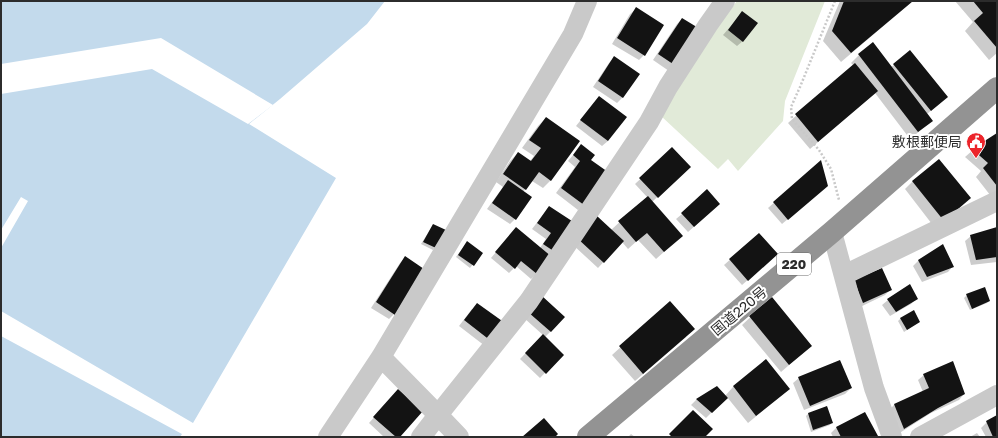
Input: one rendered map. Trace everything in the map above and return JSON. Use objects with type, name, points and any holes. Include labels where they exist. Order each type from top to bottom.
[{"type":"highway","name":"国道220号","points":[[588,437],[839,227],[997,88]]},
{"type":"street","points":[[328,437],[381,357],[573,34],[587,1]]},
{"type":"street","points":[[421,437],[529,301],[649,122],[668,87],[704,31],[726,1]]},
{"type":"street","points":[[844,275],[997,201]]},
{"type":"street","points":[[839,227],[844,275],[874,388],[892,437]]},
{"type":"street","points":[[381,357],[459,437]]},
{"type":"street","points":[[920,437],[997,395]]},
{"type":"path","points":[[836,1],[791,107],[792,119],[819,150],[831,169],[839,227]]},
{"type":"green space","points":[[737,1],[825,1],[785,101],[783,121],[738,171],[728,159],[718,169],[661,116],[704,43]]},
{"type":"water","points":[[1,1],[385,1],[367,24],[249,124],[336,178],[193,423],[1,311]]},
{"type":"water","points":[[1,336],[182,434],[180,437],[1,437]]},
{"type":"pier","points":[[161,38],[273,105],[248,124],[152,69],[1,94],[1,64]]},
{"type":"pier","points":[[21,197],[28,201],[1,248],[1,230]]},
{"type":"building","points":[[844,1],[913,1],[851,53],[832,31]]},
{"type":"building","points":[[973,1],[997,1],[997,48],[974,21],[983,13]]},
{"type":"building","points":[[636,7],[664,25],[645,56],[617,38]]},
{"type":"building","points":[[742,11],[758,23],[743,42],[728,30]]},
{"type":"building","points":[[682,18],[700,29],[676,66],[658,54]]},
{"type":"building","points":[[873,42],[933,121],[918,132],[858,54]]},
{"type":"building","points":[[910,50],[948,97],[931,111],[893,64]]},
{"type":"building","points":[[614,56],[640,74],[623,98],[598,81]]},
{"type":"building","points":[[855,63],[878,91],[818,142],[795,114]]},
{"type":"building","points":[[599,96],[627,117],[608,141],[580,120]]},
{"type":"building","points":[[546,117],[580,141],[551,181],[539,172],[526,190],[503,174],[518,152],[531,161],[541,148],[529,140]]},
{"type":"building","points":[[997,133],[997,186],[983,168],[988,163],[972,149]]},
{"type":"building","points":[[581,144],[595,155],[591,160],[608,172],[584,205],[561,188],[580,161],[573,155]]},
{"type":"building","points":[[672,147],[691,167],[658,198],[639,178]]},
{"type":"building","points":[[939,159],[971,198],[944,221],[912,181]]},
{"type":"building","points":[[821,160],[828,186],[788,220],[773,202]]},
{"type":"building","points":[[508,180],[532,197],[516,220],[492,203]]},
{"type":"building","points":[[707,189],[720,204],[694,227],[681,213]]},
{"type":"building","points":[[648,196],[683,236],[664,252],[647,233],[636,242],[618,221]]},
{"type":"building","points":[[549,206],[575,223],[555,252],[543,244],[551,233],[537,223]]},
{"type":"building","points":[[597,216],[624,241],[604,263],[577,238]]},
{"type":"building","points":[[433,224],[446,230],[436,248],[423,242]]},
{"type":"building","points":[[516,227],[552,257],[537,274],[521,261],[515,269],[495,252]]},
{"type":"building","points":[[997,227],[997,257],[976,260],[970,235]]},
{"type":"building","points":[[759,233],[778,254],[748,281],[729,259]]},
{"type":"building","points":[[467,241],[483,253],[474,266],[458,255]]},
{"type":"building","points":[[943,244],[954,267],[927,277],[918,260]]},
{"type":"building","points":[[405,256],[424,269],[395,315],[376,302]]},
{"type":"building","points":[[882,268],[892,290],[863,303],[854,280]]},
{"type":"building","points":[[910,284],[918,299],[896,312],[887,299]]},
{"type":"building","points":[[985,287],[990,301],[972,309],[966,294]]},
{"type":"building","points":[[542,296],[565,317],[551,332],[528,312]]},
{"type":"building","points":[[772,297],[812,346],[789,365],[749,316]]},
{"type":"building","points":[[670,301],[695,329],[643,374],[619,346]]},
{"type":"building","points":[[477,303],[505,323],[491,341],[464,320]]},
{"type":"building","points":[[914,310],[920,322],[907,330],[900,318]]},
{"type":"building","points":[[543,334],[564,355],[546,374],[525,353]]},
{"type":"building","points":[[766,359],[790,389],[756,416],[733,386]]},
{"type":"building","points":[[840,360],[852,388],[810,406],[798,377]]},
{"type":"building","points":[[953,361],[965,394],[938,408],[904,429],[894,404],[929,388],[923,374]]},
{"type":"building","points":[[717,386],[728,398],[712,413],[696,399]]},
{"type":"building","points":[[398,389],[423,411],[400,437],[396,437],[373,417]]},
{"type":"building","points":[[827,406],[833,423],[813,430],[808,413]]},
{"type":"building","points":[[693,410],[713,429],[705,437],[672,437],[669,434]]},
{"type":"building","points":[[865,412],[878,436],[841,437],[836,427]]},
{"type":"building","points":[[997,415],[997,437],[993,437],[986,421]]},
{"type":"building","points":[[544,418],[558,434],[555,437],[522,437]]},
{"type":"place","name":"敷根郵便局","points":[[976,159]]}]
